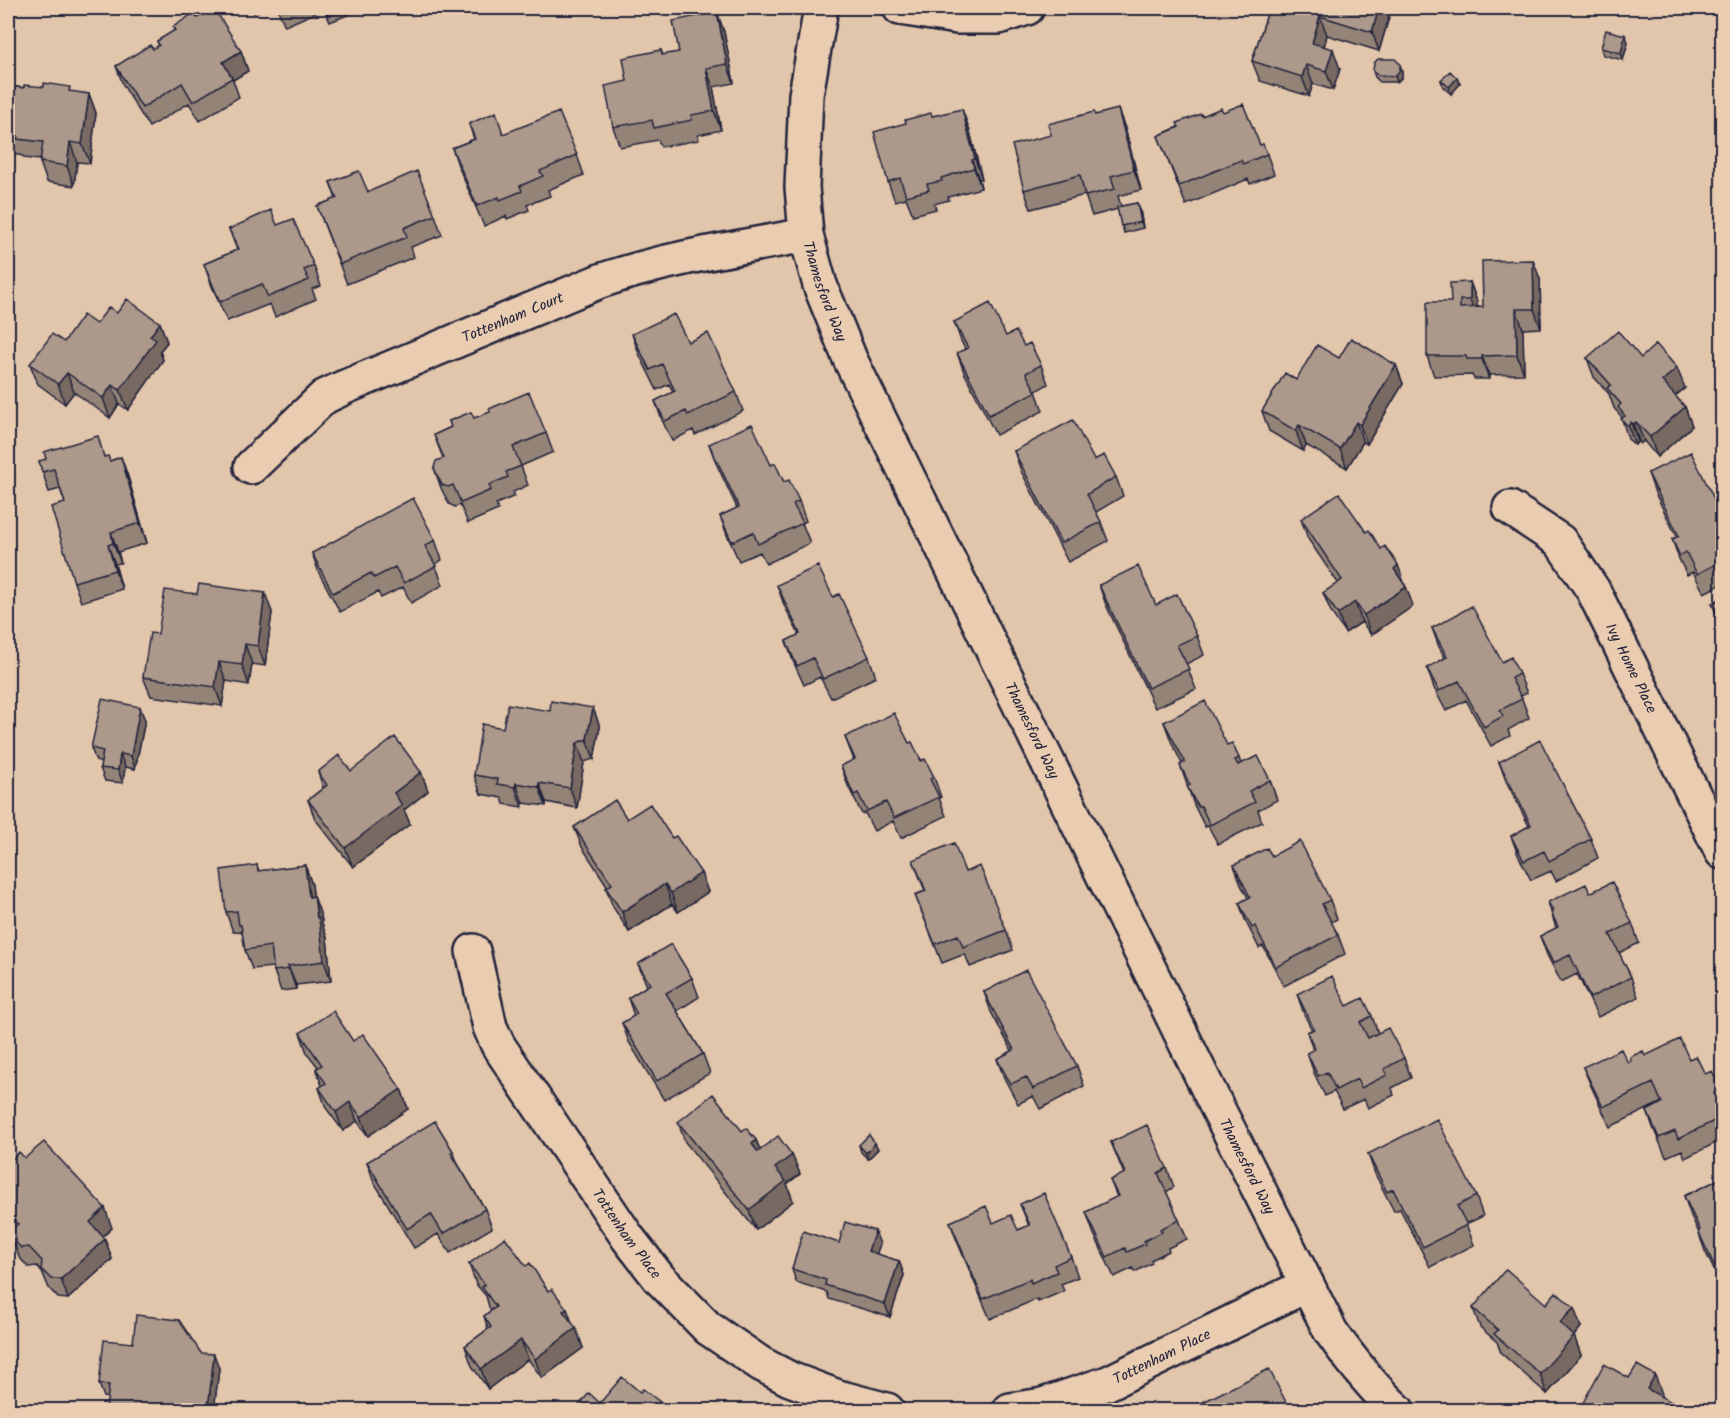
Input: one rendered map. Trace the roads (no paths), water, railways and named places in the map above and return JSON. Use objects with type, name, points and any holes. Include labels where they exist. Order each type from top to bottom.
[{"type":"street","name":"Thamesford Way","points":[[820,8],[806,95],[802,187],[806,235],[820,285],[850,359],[1210,1092],[1331,1332],[1377,1392],[1396,1410]]},
{"type":"street","points":[[900,8],[957,17],[999,17],[1027,8]]},
{"type":"street","name":"Tottenham Court","points":[[251,467],[324,397],[356,382],[600,281],[678,259],[806,235]]},
{"type":"street","name":"Ivy Home Place","points":[[1510,508],[1560,541],[1593,590],[1722,852]]},
{"type":"street","name":"Tottenham Place","points":[[473,951],[490,1027],[498,1045],[628,1238],[659,1278],[708,1328],[762,1364],[790,1379],[838,1398],[887,1410]]},
{"type":"street","name":"Tottenham Place","points":[[1010,1410],[1043,1405],[1108,1383],[1307,1285]]}]
